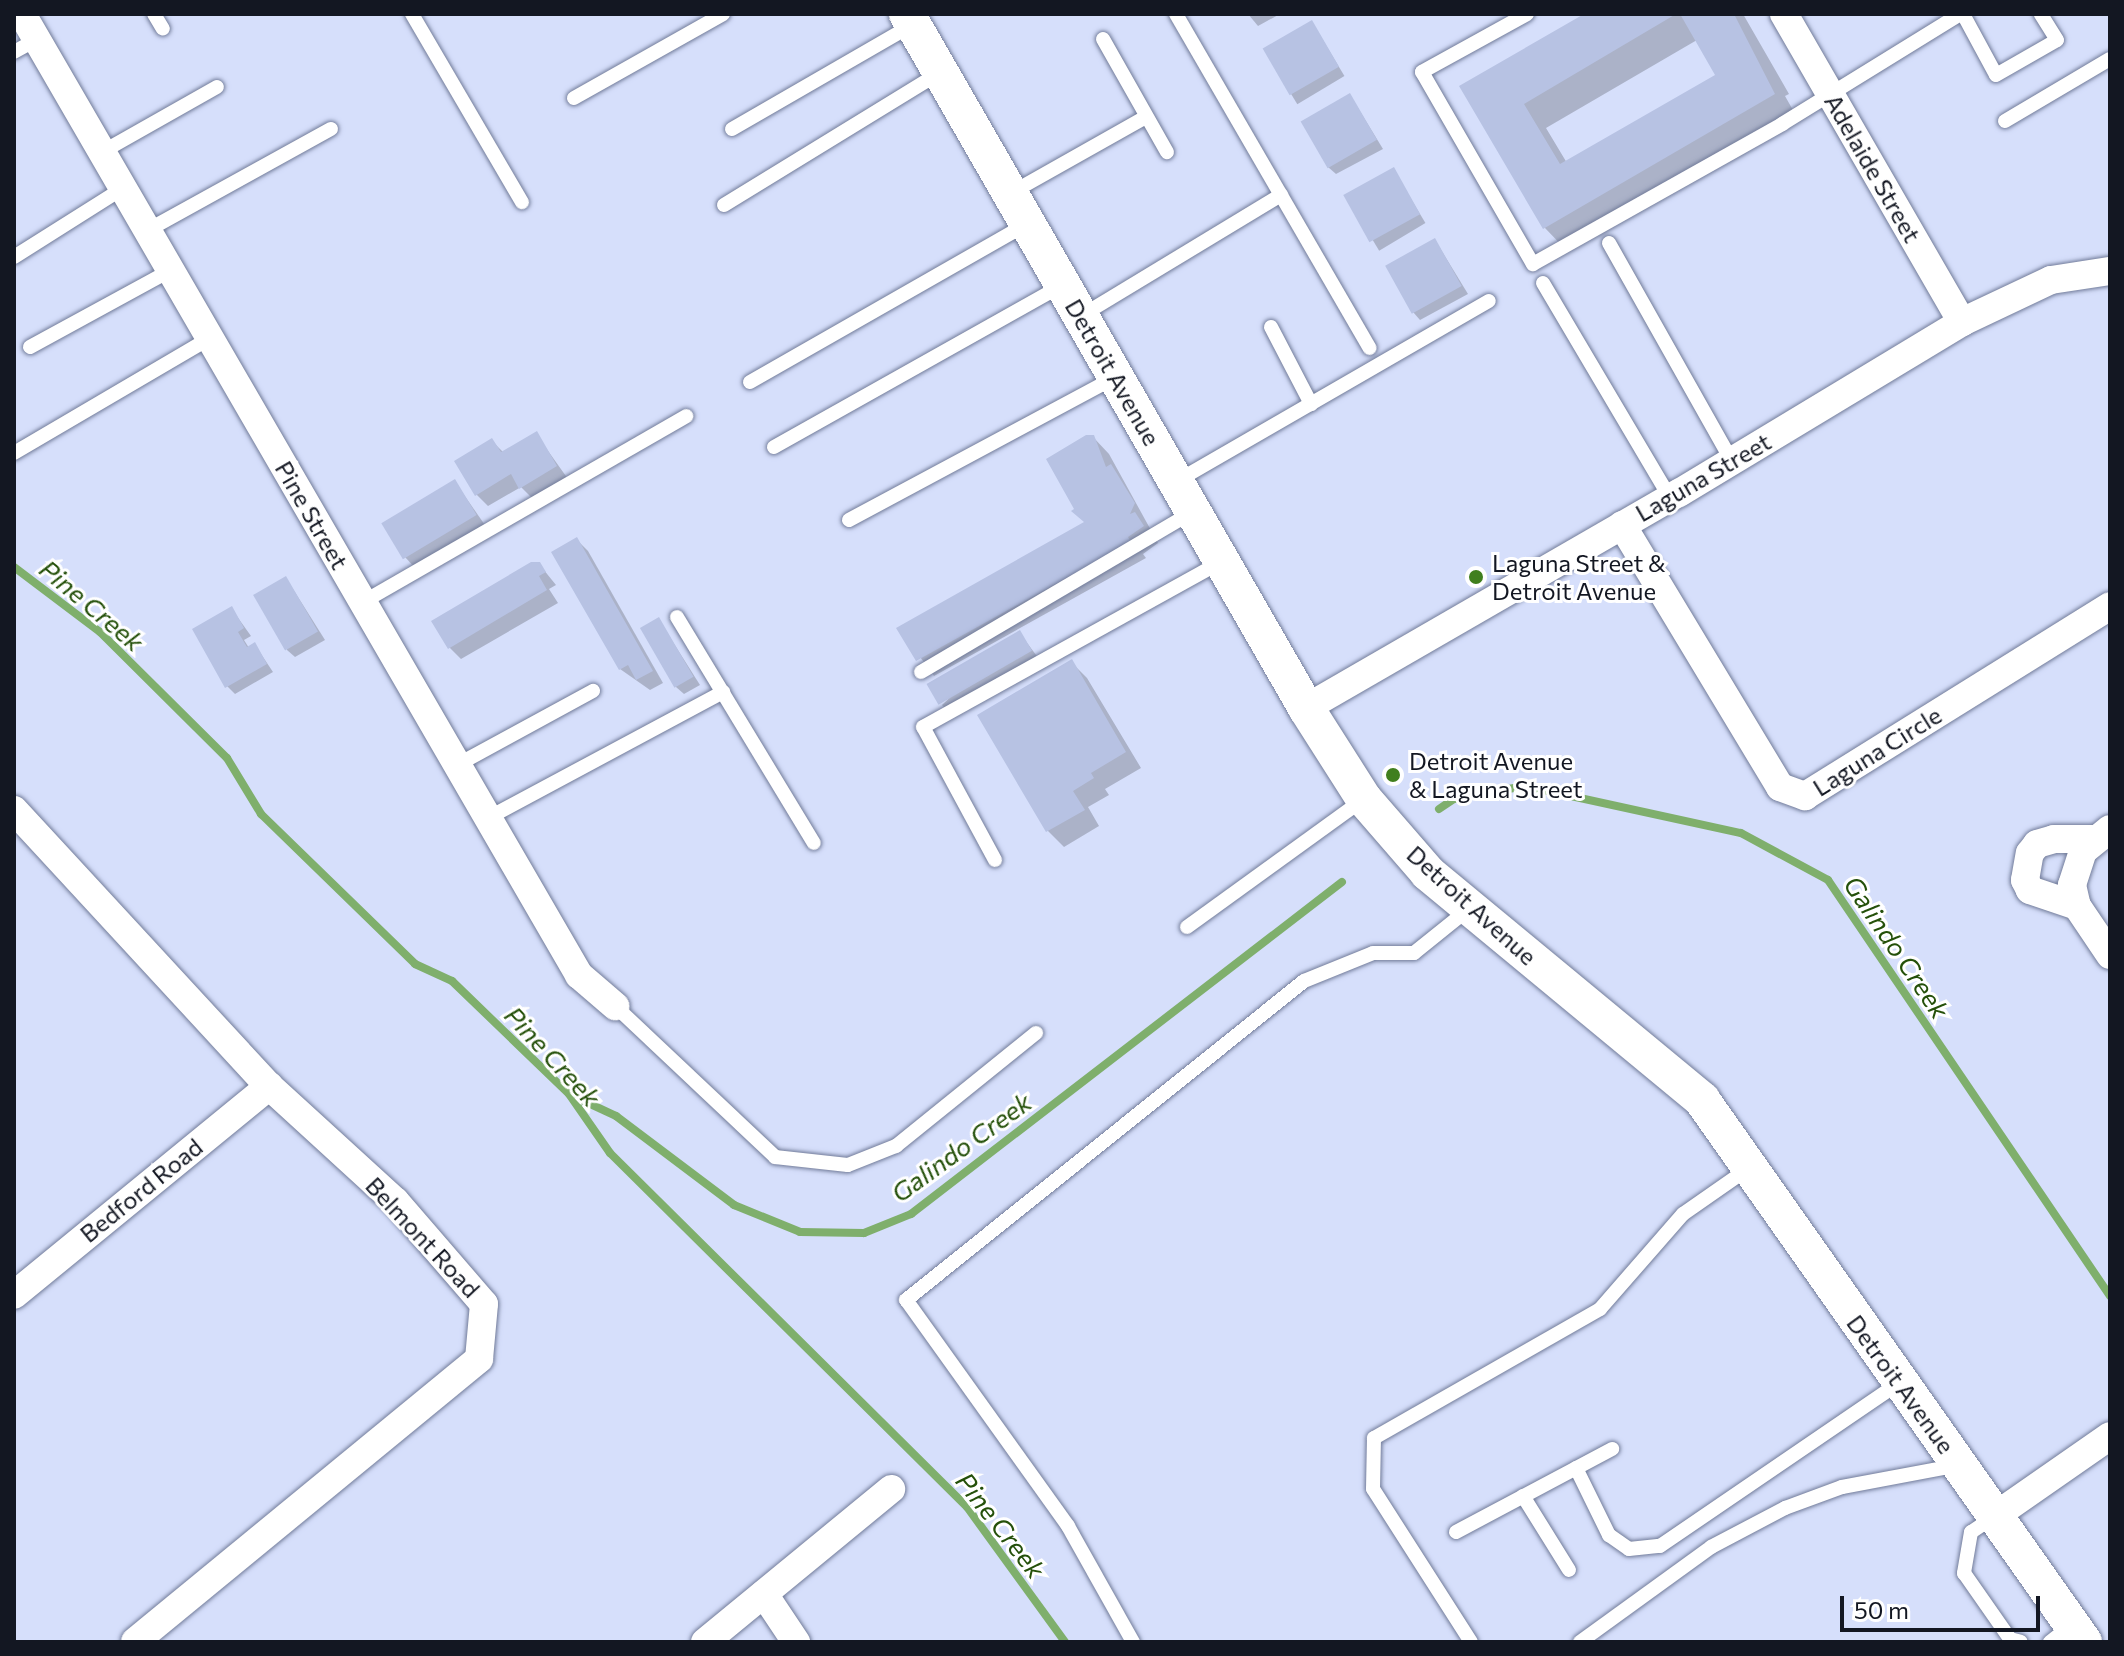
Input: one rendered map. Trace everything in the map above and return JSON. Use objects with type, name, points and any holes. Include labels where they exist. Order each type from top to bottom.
[{"type":"street","name":"Adelaide Street","points":[[1784,14],[1962,322]]},
{"type":"street","name":"Detroit Avenue","points":[[910,19],[1306,708],[1364,799],[1428,873],[1702,1100],[1995,1516],[2069,1636]]},
{"type":"street","name":"Pine Street","points":[[23,30],[148,230],[579,975],[615,1006]]},
{"type":"street","name":"Laguna Street","points":[[1306,708],[1670,498],[1962,322],[2051,280],[2110,271]]},
{"type":"street","name":"Laguna Circle","points":[[1622,525],[1780,787],[1805,796],[2110,606]]},
{"type":"street","name":"Belmont Road","points":[[15,813],[269,1086],[395,1201],[484,1304],[479,1359],[135,1642]]},
{"type":"street","points":[[2077,906],[2030,890],[2025,880],[2030,853],[2037,844],[2054,839],[2101,834]]},
{"type":"street","points":[[2101,834],[2073,868],[2077,906],[2110,955]]},
{"type":"street","name":"Bedford Road","points":[[14,1295],[269,1086]]},
{"type":"street","points":[[1995,1516],[2110,1436]]},
{"type":"street","points":[[705,1642],[891,1489]]},
{"type":"street","points":[[764,1594],[796,1642]]},
{"type":"lane","points":[[154,14],[163,29]]},
{"type":"lane","points":[[412,14],[522,202]]},
{"type":"lane","points":[[574,98],[723,14]]},
{"type":"lane","points":[[1176,14],[1370,348]]},
{"type":"lane","points":[[1527,14],[1422,72],[1533,264],[1782,124],[1828,91],[1961,14],[1996,75],[2057,40],[2041,14]]},
{"type":"lane","points":[[732,129],[910,19]]},
{"type":"lane","points":[[1103,39],[1167,152]]},
{"type":"lane","points":[[2005,121],[2110,59]]},
{"type":"lane","points":[[724,205],[940,72]]},
{"type":"lane","points":[[102,152],[217,87]]},
{"type":"lane","points":[[750,382],[1019,209],[1146,117]]},
{"type":"lane","points":[[148,230],[331,129]]},
{"type":"lane","points":[[14,257],[123,188]]},
{"type":"lane","points":[[1080,316],[1281,195]]},
{"type":"lane","points":[[1609,243],[1732,461]]},
{"type":"lane","points":[[30,347],[171,270]]},
{"type":"lane","points":[[1543,283],[1670,498]]},
{"type":"lane","points":[[774,447],[1063,285]]},
{"type":"lane","points":[[1176,482],[1489,301]]},
{"type":"lane","points":[[1271,327],[1311,404]]},
{"type":"lane","points":[[14,453],[210,338]]},
{"type":"lane","points":[[849,520],[1116,377]]},
{"type":"lane","points":[[363,602],[686,416]]},
{"type":"lane","points":[[921,672],[1194,512]]},
{"type":"lane","points":[[995,860],[923,727],[1222,562]]},
{"type":"lane","points":[[677,617],[814,843]]},
{"type":"lane","points":[[457,765],[593,691]]},
{"type":"lane","points":[[488,818],[723,692]]},
{"type":"lane","points":[[1187,927],[1364,799]]},
{"type":"lane","points":[[1133,1642],[1068,1526],[906,1300],[1304,981],[1373,953],[1414,953],[1471,908]]},
{"type":"lane","points":[[615,1006],[775,1157],[848,1165],[896,1146],[1036,1033]]},
{"type":"lane","points":[[1471,1642],[1373,1489],[1374,1438],[1600,1309],[1683,1214],[1749,1168]]},
{"type":"lane","points":[[1576,1468],[1609,1535],[1629,1549],[1660,1546],[1899,1383]]},
{"type":"lane","points":[[1456,1532],[1612,1449]]},
{"type":"lane","points":[[1580,1642],[1711,1547],[1785,1508],[1842,1487],[1960,1465]]},
{"type":"lane","points":[[1523,1496],[1569,1570]]},
{"type":"lane","points":[[1995,1516],[1971,1532],[1964,1573],[2010,1639],[2021,1642]]},
{"type":"building","points":[[1584,14],[1676,14],[1524,104],[1560,164],[1715,75],[1680,14],[1734,14],[1775,94],[1543,229],[1459,86]]},
{"type":"building","points":[[1312,20],[1339,67],[1290,95],[1263,48]]},
{"type":"building","points":[[1350,93],[1377,140],[1328,168],[1301,122]]},
{"type":"building","points":[[1394,167],[1420,214],[1369,242],[1343,195]]},
{"type":"building","points":[[1435,238],[1462,286],[1412,314],[1385,266]]},
{"type":"building","points":[[537,431],[557,466],[519,489],[511,474],[475,496],[454,461],[492,438],[501,452]]},
{"type":"building","points":[[1086,435],[1094,435],[1106,467],[1111,464],[1135,503],[1130,514],[1135,512],[1144,526],[1128,537],[1131,542],[916,661],[896,628],[1084,522],[1071,511],[1074,509],[1046,459]]},
{"type":"building","points":[[455,479],[477,515],[403,559],[381,523]]},
{"type":"building","points":[[577,537],[653,671],[636,680],[628,665],[619,670],[551,552]]},
{"type":"building","points":[[531,562],[540,562],[546,572],[539,576],[547,590],[448,649],[431,621]]},
{"type":"building","points":[[286,576],[318,631],[285,650],[253,595]]},
{"type":"building","points":[[232,606],[244,628],[238,632],[247,647],[255,642],[267,664],[225,688],[192,629]]},
{"type":"building","points":[[659,617],[694,677],[674,688],[640,628]]},
{"type":"building","points":[[1020,630],[1032,651],[938,705],[926,684]]},
{"type":"building","points":[[1072,659],[1126,752],[1091,773],[1094,778],[1073,791],[1085,810],[1046,832],[977,715]]},
{"type":"waterway","name":"Pine Creek","points":[[14,567],[100,632],[227,758],[261,814],[415,964],[452,981],[569,1094],[610,1153],[967,1507],[1065,1642]]},
{"type":"waterway","name":"Galindo Creek","points":[[1439,809],[1454,799],[1525,786],[1741,833],[1828,880],[2110,1296]]},
{"type":"waterway","name":"Galindo Creek","points":[[571,1095],[616,1116],[734,1205],[800,1232],[864,1233],[911,1214],[1342,882]]},
{"type":"place","name":"Laguna Street & Detroit Avenue","points":[[1476,577]]},
{"type":"place","name":"Detroit Avenue & Laguna Street","points":[[1393,775]]}]
